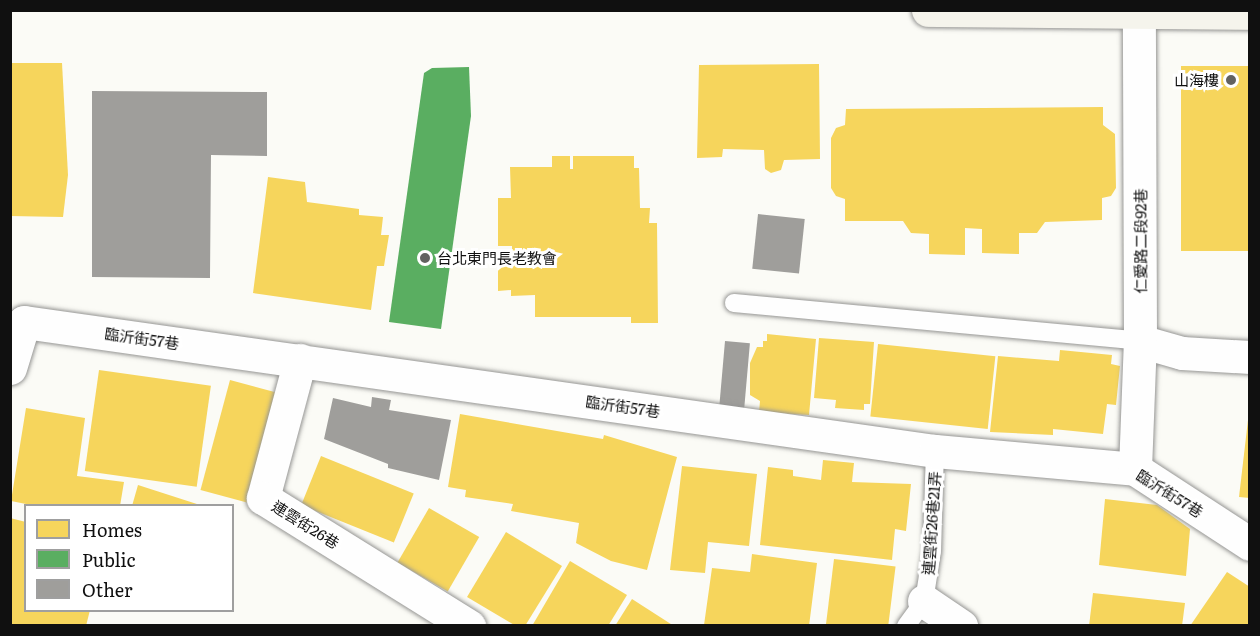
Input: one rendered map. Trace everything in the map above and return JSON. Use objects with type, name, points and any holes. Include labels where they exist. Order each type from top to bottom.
[{"type":"main road","points":[[928,10],[1250,13]]},
{"type":"street","name":"仁愛路二段92巷","points":[[1135,470],[1140,341],[1139,12]]},
{"type":"street","name":"臨沂街57巷","points":[[10,368],[24,322],[935,451],[1135,470],[1250,544]]},
{"type":"street","points":[[1140,341],[1182,353],[1250,357]]},
{"type":"street","name":"連雲街26巷","points":[[300,360],[263,498],[469,626]]},
{"type":"street","points":[[915,613],[961,626]]},
{"type":"lane","points":[[734,303],[1140,341]]},
{"type":"lane","name":"連雲街26巷21弄","points":[[915,613],[932,550],[935,451]]},
{"type":"building: Homes","points":[[10,63],[62,63],[68,175],[63,217],[10,216]]},
{"type":"building: Homes","points":[[819,64],[820,159],[784,160],[781,170],[771,173],[765,169],[764,150],[723,149],[722,157],[697,158],[699,65]]},
{"type":"building: Homes","points":[[1181,66],[1250,66],[1250,251],[1181,251]]},
{"type":"building: Homes","points":[[1103,107],[1103,125],[1115,134],[1116,188],[1111,196],[1102,198],[1102,220],[1045,222],[1037,233],[1019,233],[1019,254],[982,253],[982,229],[965,228],[965,255],[929,254],[929,234],[911,233],[903,221],[845,221],[845,199],[836,196],[831,188],[831,138],[836,128],[845,125],[846,109]]},
{"type":"building: Homes","points":[[552,156],[570,156],[570,169],[573,169],[573,156],[634,156],[634,168],[639,168],[640,208],[650,208],[649,223],[657,223],[658,323],[631,323],[631,317],[535,317],[535,295],[511,296],[511,290],[498,291],[498,256],[512,256],[512,246],[498,246],[498,198],[511,198],[510,167],[552,167]]},
{"type":"building: Homes","points":[[268,177],[305,182],[307,202],[359,209],[359,215],[383,217],[381,235],[389,235],[384,266],[377,266],[371,310],[253,293]]},
{"type":"building: Homes","points":[[767,334],[816,339],[809,415],[759,412],[760,401],[750,395],[750,363],[757,347],[763,347],[763,341],[767,341]]},
{"type":"building: Homes","points":[[819,338],[874,342],[870,404],[864,404],[864,410],[835,408],[836,400],[814,398]]},
{"type":"building: Homes","points":[[878,344],[995,356],[988,429],[870,417]]},
{"type":"building: Homes","points":[[1060,350],[1112,355],[1111,364],[1120,366],[1116,405],[1107,404],[1103,434],[1053,429],[1053,435],[990,432],[998,356],[1059,361]]},
{"type":"building: Homes","points":[[99,370],[211,386],[197,487],[85,471]]},
{"type":"building: Homes","points":[[230,380],[276,392],[247,503],[200,490]]},
{"type":"building: Homes","points":[[26,408],[85,418],[77,476],[124,482],[120,504],[26,504],[11,501]]},
{"type":"building: Homes","points":[[460,414],[603,439],[604,435],[677,457],[647,570],[611,561],[576,543],[579,523],[511,511],[513,504],[465,497],[466,490],[448,487]]},
{"type":"building: Homes","points":[[1248,420],[1250,420],[1250,498],[1239,497]]},
{"type":"building: Homes","points":[[321,456],[414,493],[394,543],[301,505]]},
{"type":"building: Homes","points":[[823,460],[854,463],[852,482],[911,484],[906,531],[895,529],[892,560],[760,545],[768,467],[793,470],[793,476],[821,480]]},
{"type":"building: Homes","points":[[682,466],[757,474],[749,546],[708,542],[705,573],[670,570]]},
{"type":"building: Homes","points":[[138,485],[197,504],[133,504]]},
{"type":"building: Homes","points":[[1105,499],[1157,505],[1190,529],[1186,576],[1099,565]]},
{"type":"building: Homes","points":[[429,508],[479,537],[448,592],[398,563]]},
{"type":"building: Homes","points":[[10,518],[24,522],[24,612],[90,612],[86,626],[10,626]]},
{"type":"building: Homes","points":[[506,532],[562,566],[525,626],[516,626],[467,597]]},
{"type":"building: Homes","points":[[752,554],[817,563],[809,626],[704,625],[712,568],[750,572]]},
{"type":"building: Homes","points":[[834,559],[896,567],[888,626],[826,626]]},
{"type":"building: Homes","points":[[570,561],[627,595],[608,626],[532,626]]},
{"type":"building: Homes","points":[[1227,572],[1250,587],[1250,626],[1190,626]]},
{"type":"building: Homes","points":[[1093,593],[1185,603],[1182,626],[1089,626]]},
{"type":"building: Homes","points":[[632,599],[674,626],[615,626]]},
{"type":"building: Public","name":"台北東門長老教會","points":[[469,67],[471,116],[441,329],[389,322],[424,73],[432,68]]},
{"type":"building: Other","points":[[92,91],[267,92],[267,156],[211,155],[210,278],[92,277]]},
{"type":"building: Other","points":[[758,214],[805,219],[799,274],[752,269]]},
{"type":"building: Other","points":[[725,341],[750,343],[744,410],[719,408]]},
{"type":"building: Other","points":[[372,397],[391,400],[389,410],[451,420],[439,480],[388,468],[388,464],[324,439],[333,398],[371,407]]},
{"type":"place","name":"山海樓","points":[[1231,80]]},
{"type":"place","name":"台北東門長老教會","points":[[425,258]]}]
